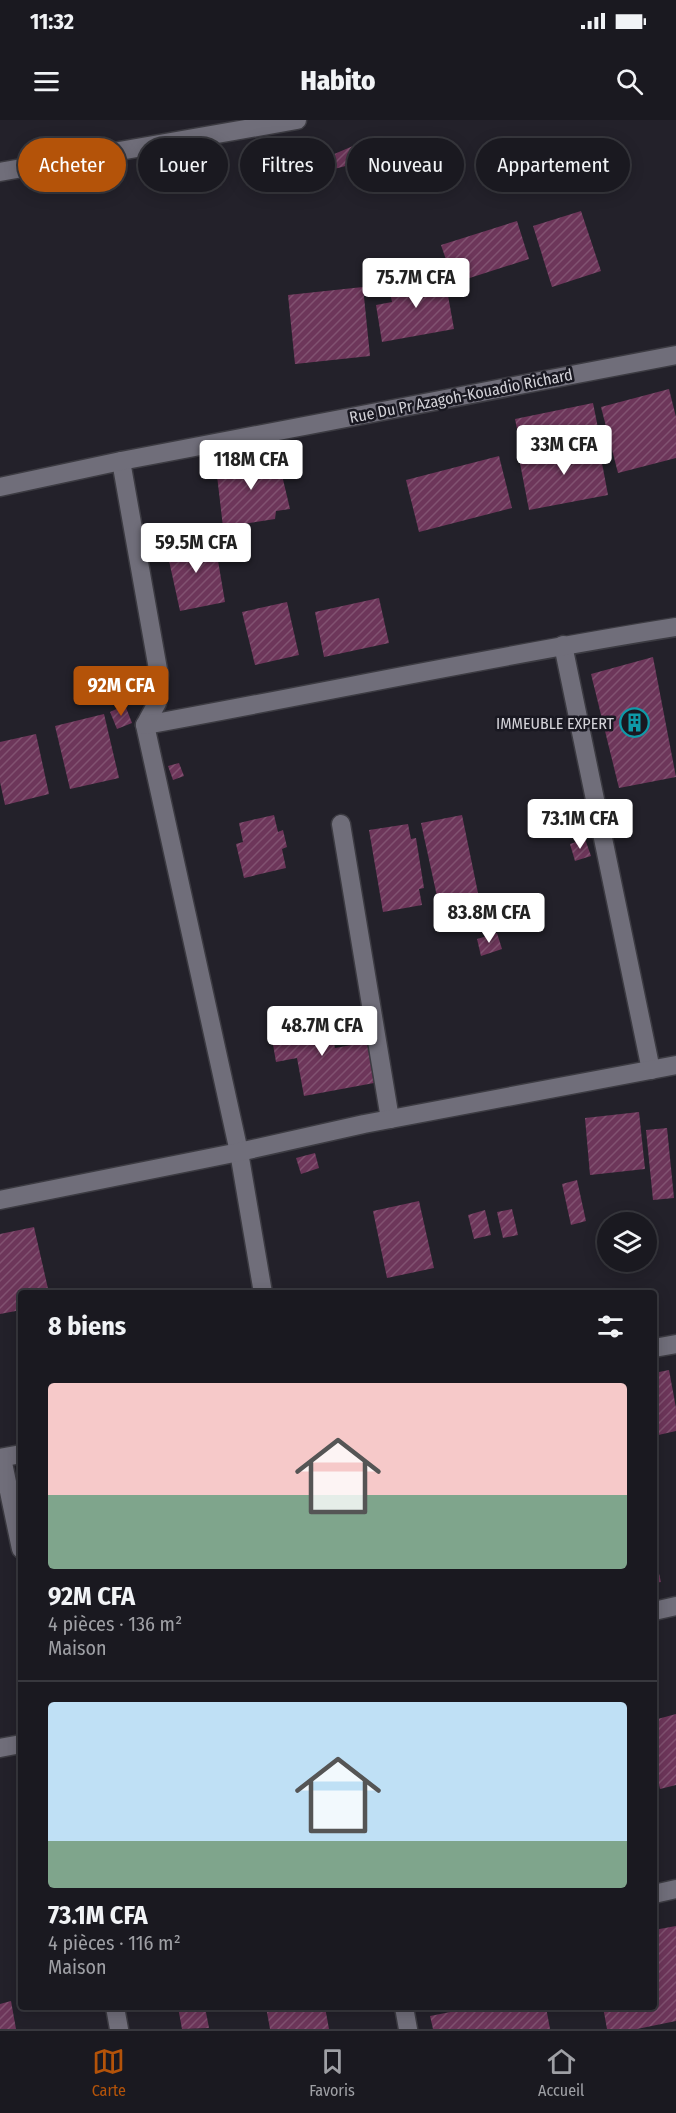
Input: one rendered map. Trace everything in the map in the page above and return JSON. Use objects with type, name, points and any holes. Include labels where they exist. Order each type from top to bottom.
[{"type":"street","points":[[0,172],[297,120]]},
{"type":"street","name":"Rue Du Pr Azagoh-Kouadio Richard","points":[[0,487],[121,461],[676,355]]},
{"type":"street","points":[[121,461],[159,675],[157,703],[145,724],[239,1152],[262,1290]]},
{"type":"street","points":[[145,724],[264,704],[563,645],[676,627]]},
{"type":"street","points":[[563,645],[651,1070]]},
{"type":"street","points":[[341,824],[390,1119]]},
{"type":"street","points":[[0,1200],[390,1119],[676,1065]]},
{"type":"street","points":[[657,1347],[676,1344]]},
{"type":"street","points":[[18,1455],[1,1458],[18,1535]]},
{"type":"street","points":[[657,1610],[676,1606]]},
{"type":"street","points":[[0,1748],[18,1745]]},
{"type":"street","points":[[657,1893],[676,1889]]},
{"type":"street","points":[[116,2010],[119,2029]]},
{"type":"street","points":[[405,2010],[408,2029]]},
{"type":"building","points":[[347,149],[347,166],[335,169],[335,154]]},
{"type":"building","points":[[581,211],[601,271],[552,287],[533,226]]},
{"type":"building","points":[[517,221],[529,259],[454,283],[441,245]]},
{"type":"building","points":[[444,273],[454,329],[382,342],[376,305],[392,302],[388,283]]},
{"type":"building","points":[[363,287],[370,356],[295,364],[288,295]]},
{"type":"building","points":[[669,389],[676,417],[676,458],[618,473],[601,407]]},
{"type":"building","points":[[593,403],[599,433],[521,449],[515,419]]},
{"type":"building","points":[[598,442],[608,495],[529,510],[519,458]]},
{"type":"building","points":[[277,454],[290,509],[276,511],[275,519],[223,527],[216,467]]},
{"type":"building","points":[[499,456],[512,508],[419,532],[406,480]]},
{"type":"building","points":[[214,537],[225,602],[180,611],[166,547]]},
{"type":"building","points":[[379,598],[389,643],[324,657],[315,612]]},
{"type":"building","points":[[287,602],[299,655],[255,665],[242,612]]},
{"type":"building","name":"IMMEUBLE EXPERT","points":[[653,657],[676,777],[619,788],[591,674]]},
{"type":"building","points":[[125,705],[132,723],[117,729],[110,712]]},
{"type":"building","points":[[104,714],[119,778],[70,789],[55,726]]},
{"type":"building","points":[[36,734],[49,794],[5,805],[0,782],[0,742]]},
{"type":"building","points":[[179,763],[184,776],[173,780],[168,766]]},
{"type":"building","points":[[274,815],[278,832],[283,830],[287,847],[282,849],[286,868],[244,878],[236,844],[243,842],[239,823]]},
{"type":"building","points":[[462,815],[478,893],[438,901],[421,823]]},
{"type":"building","points":[[408,824],[411,839],[416,838],[424,888],[419,889],[422,905],[383,912],[369,830]]},
{"type":"building","points":[[585,839],[591,856],[575,861],[570,844]]},
{"type":"building","points":[[497,933],[502,949],[481,956],[477,939]]},
{"type":"building","points":[[329,1016],[335,1048],[367,1042],[374,1083],[304,1096],[297,1058],[276,1062],[270,1027]]},
{"type":"building","points":[[639,1112],[645,1169],[590,1175],[585,1118]]},
{"type":"building","points":[[667,1128],[674,1198],[653,1200],[646,1130]]},
{"type":"building","points":[[315,1153],[319,1168],[301,1174],[296,1158]]},
{"type":"building","points":[[577,1180],[586,1221],[571,1225],[562,1184]]},
{"type":"building","points":[[419,1201],[434,1268],[387,1278],[373,1211]]},
{"type":"building","points":[[512,1209],[518,1235],[503,1238],[497,1212]]},
{"type":"building","points":[[485,1210],[491,1235],[474,1239],[468,1215]]},
{"type":"building","points":[[34,1227],[48,1290],[18,1290],[18,1311],[0,1314],[0,1234]]},
{"type":"building","points":[[669,1370],[676,1408],[676,1431],[657,1435],[657,1372]]},
{"type":"building","points":[[657,1565],[661,1582],[657,1583]]},
{"type":"building","points":[[676,1714],[676,1785],[660,1789],[657,1777],[657,1719]]},
{"type":"building","points":[[676,1926],[676,2021],[637,2029],[607,2029],[604,2010],[657,2010],[657,1929]]},
{"type":"building","points":[[11,2001],[16,2029],[0,2029],[0,2004]]},
{"type":"building","points":[[179,2010],[206,2010],[209,2028],[182,2029]]},
{"type":"building","points":[[267,2010],[326,2010],[329,2029],[270,2029]]},
{"type":"building","points":[[461,2010],[547,2010],[550,2029],[433,2029],[430,2016]]},
{"type":"place","name":"IMMEUBLE EXPERT","points":[[635,723]]}]
